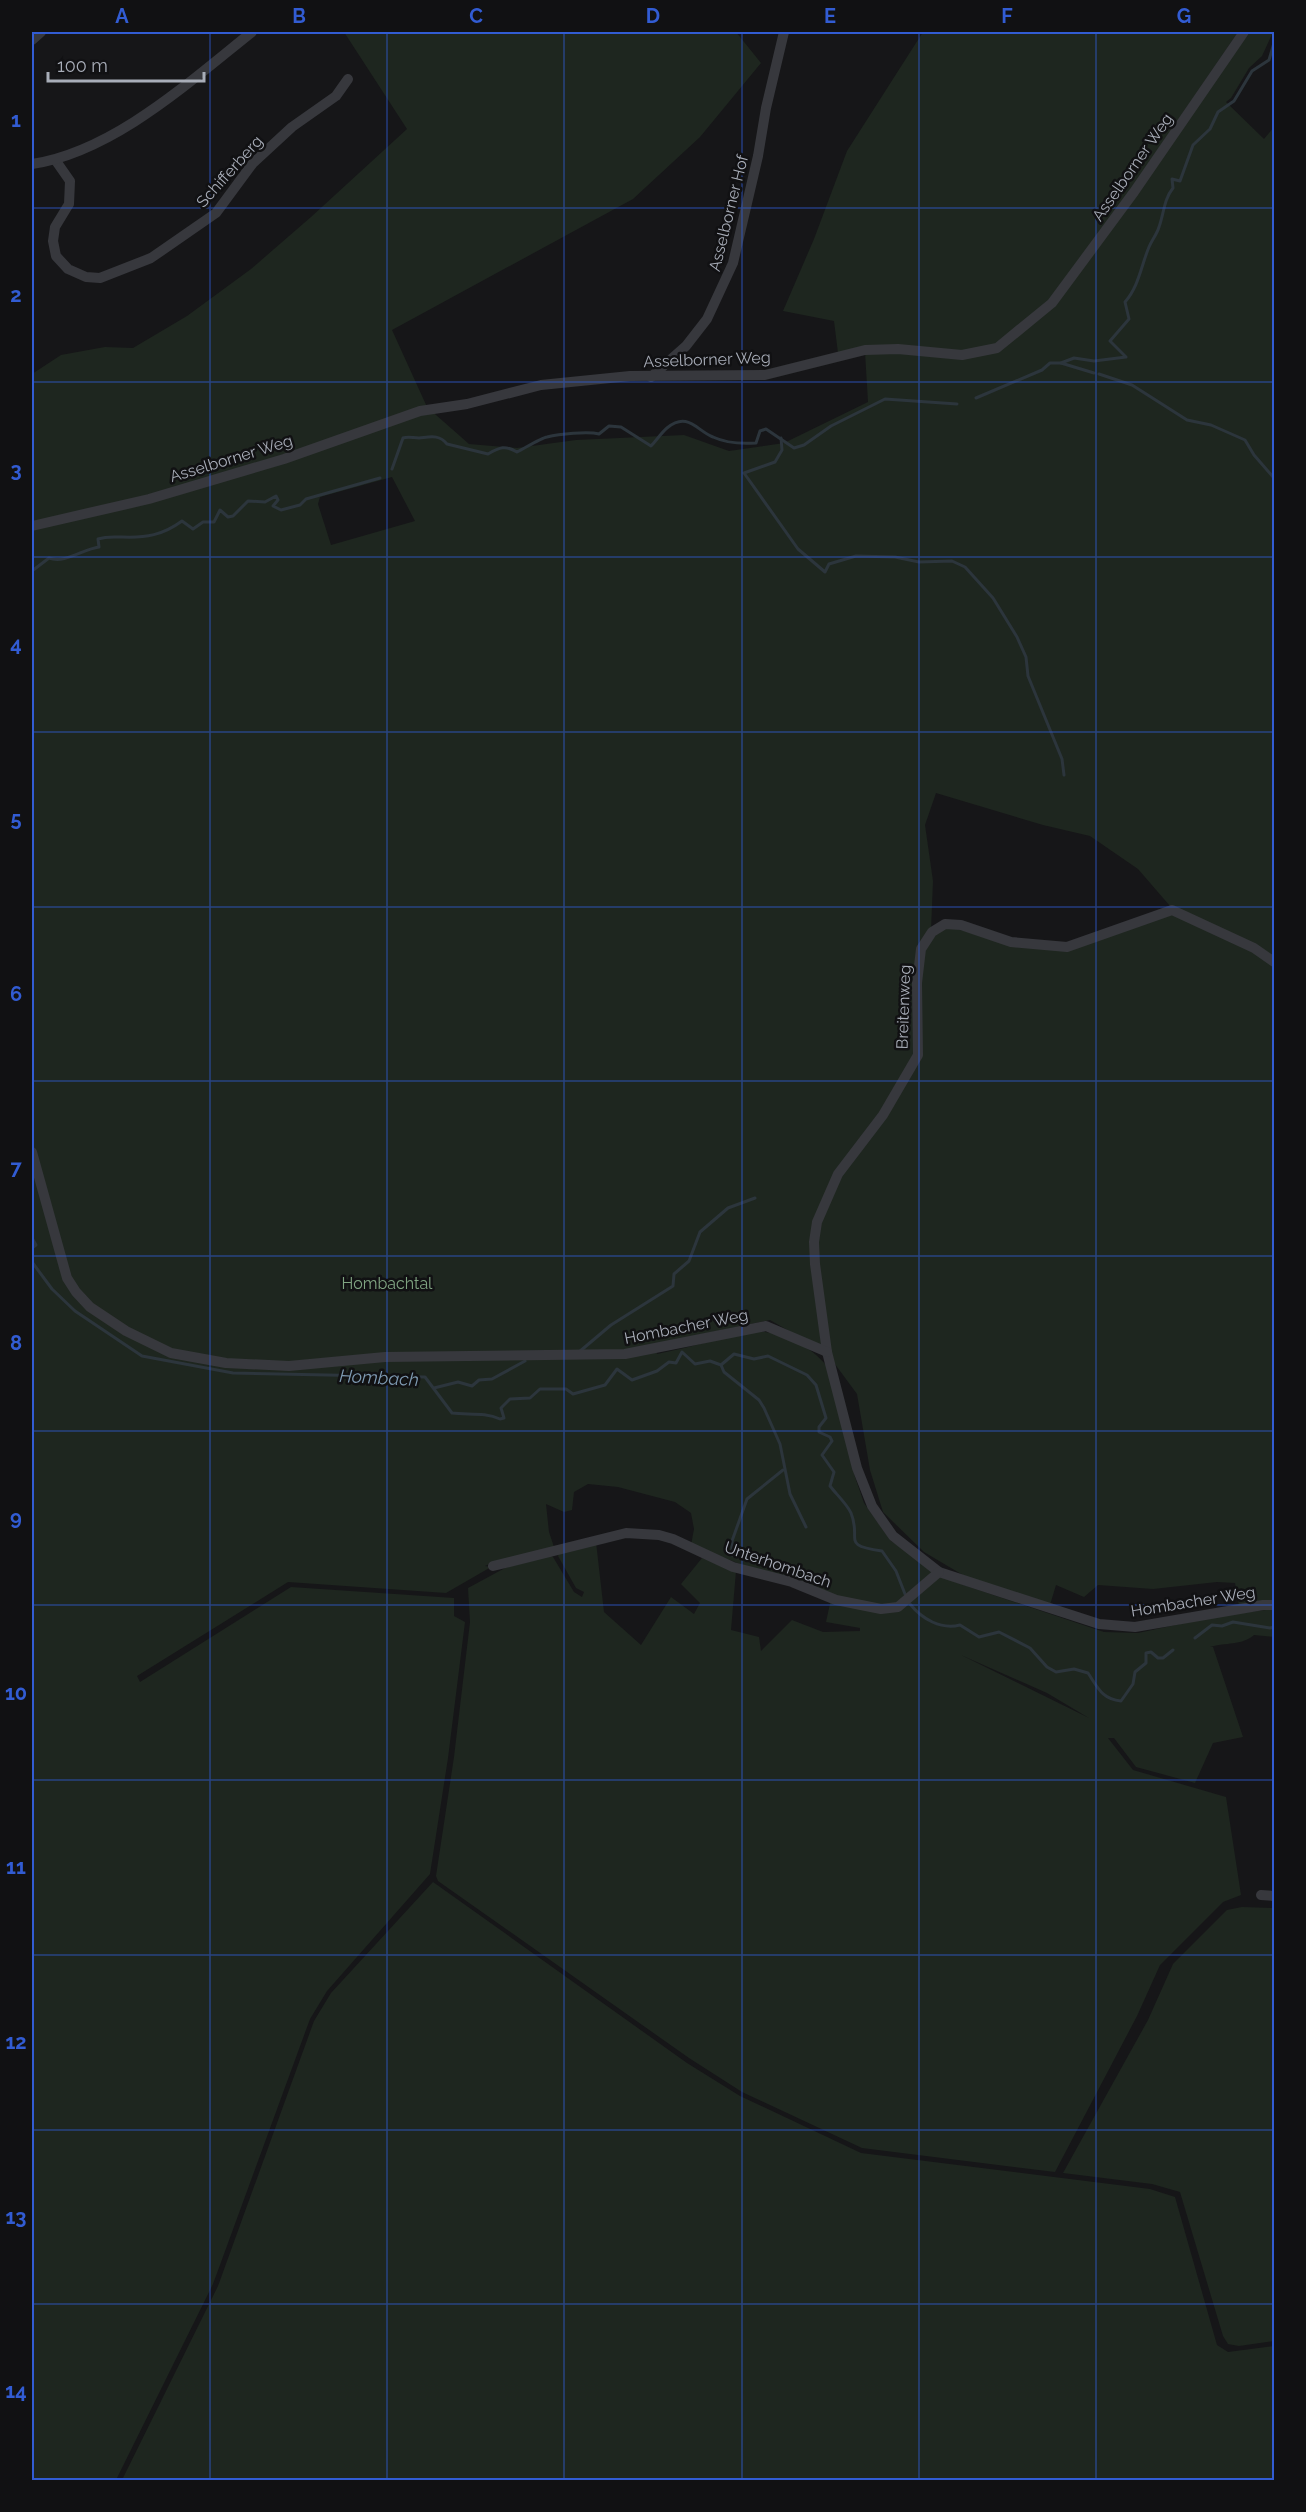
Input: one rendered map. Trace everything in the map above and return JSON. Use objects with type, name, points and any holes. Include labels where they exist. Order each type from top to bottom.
[{"type":"street","points":[[32,40],[41,32]]},
{"type":"street","points":[[32,165],[56,161],[116,133],[154,108],[252,32]]},
{"type":"street","name":"Asselborner Hof","points":[[651,377],[686,346],[707,320],[733,263],[784,32]]},
{"type":"street","name":"Asselborner Weg","points":[[32,526],[182,489],[284,459],[420,411],[467,404],[541,385],[597,378],[765,375],[865,350],[898,349],[962,355],[997,348],[1052,303],[1134,192],[1244,32]]},
{"type":"street","name":"Schifferberg","points":[[56,161],[70,181],[69,204],[55,227],[53,241],[56,256],[68,269],[86,278],[100,278],[151,258],[216,213],[253,163],[292,127],[336,96],[348,79]]},
{"type":"street","name":"Breitenweg","points":[[826,1352],[815,1264],[817,1222],[838,1174],[884,1115],[918,1055],[917,983],[921,949],[932,932],[945,924],[961,925],[1011,942],[1067,947],[1172,910],[1254,948],[1275,962]]},
{"type":"street","name":"Hombacher Weg","points":[[32,1152],[67,1278],[76,1293],[108,1320],[142,1340],[171,1353],[226,1363],[278,1365],[375,1357],[625,1354],[766,1326],[826,1352],[857,1468],[872,1506],[893,1536],[939,1572],[1074,1616],[1117,1627],[1136,1627],[1275,1605]]},
{"type":"street","name":"Unterhombach","points":[[493,1566],[626,1533],[659,1536],[673,1539],[733,1567],[792,1582],[836,1600],[881,1609],[898,1607],[939,1572]]},
{"type":"street","points":[[1261,1895],[1275,1896]]},
{"type":"green space","name":"Hombachtal","points":[[344,32],[736,32],[761,63],[700,137],[633,199],[392,330],[427,407],[469,444],[517,448],[576,440],[684,435],[729,451],[784,443],[868,402],[865,352],[999,350],[1053,304],[1250,32],[1273,32],[1262,56],[1249,68],[1231,98],[1226,102],[1264,139],[1274,127],[1274,960],[1170,906],[1138,869],[1090,836],[1043,825],[936,793],[925,825],[933,881],[931,930],[919,949],[915,1055],[814,1221],[824,1351],[770,1320],[655,1344],[657,1354],[739,1333],[759,1332],[794,1340],[814,1353],[830,1370],[855,1477],[864,1503],[891,1541],[955,1582],[1104,1632],[1138,1633],[1222,1615],[1274,1609],[1274,1637],[1254,1635],[1239,1642],[1210,1647],[1213,1647],[1243,1737],[1213,1743],[1195,1783],[1136,1767],[1114,1738],[1108,1738],[1133,1770],[1226,1797],[1241,1895],[1223,1902],[1160,1965],[1137,2016],[1055,2172],[862,2148],[742,2092],[689,2058],[438,1881],[436,1876],[454,1757],[470,1622],[468,1588],[505,1568],[548,1554],[553,1557],[574,1592],[582,1597],[584,1592],[576,1588],[558,1556],[560,1551],[596,1542],[604,1612],[641,1645],[671,1597],[694,1614],[700,1603],[681,1584],[702,1558],[736,1571],[731,1630],[759,1637],[761,1651],[792,1620],[823,1632],[860,1631],[860,1628],[826,1622],[831,1599],[691,1545],[694,1529],[691,1513],[675,1502],[618,1487],[588,1484],[574,1492],[572,1510],[564,1512],[546,1504],[549,1532],[554,1547],[494,1562],[485,1566],[491,1567],[446,1593],[288,1582],[137,1676],[140,1682],[291,1587],[454,1598],[454,1616],[465,1622],[448,1758],[430,1874],[327,1991],[310,2019],[213,2284],[116,2480],[32,2480],[32,374],[61,355],[105,347],[133,348],[187,316],[251,269],[407,129]],"holes":[[[392,477],[415,521],[331,545],[318,504],[320,497]],[[961,1655],[1047,1693],[1089,1718]]]},
{"type":"green space","points":[[923,32],[1238,32],[1133,186],[1050,301],[997,346],[963,353],[838,353],[834,321],[783,311],[814,239],[847,151]]},
{"type":"green space","points":[[1170,911],[1253,951],[1274,965],[1274,1602],[1239,1606],[1235,1583],[1217,1582],[1153,1589],[1098,1585],[1084,1597],[1056,1585],[1050,1605],[973,1581],[924,1552],[883,1512],[870,1470],[857,1394],[829,1356],[817,1264],[820,1225],[841,1176],[920,1056],[922,949],[945,926],[1010,943],[1067,948]]},
{"type":"green space","points":[[433,1882],[687,2063],[740,2096],[861,2153],[1150,2189],[1175,2197],[1217,2345],[1228,2352],[1274,2346],[1274,2480],[122,2480],[218,2286],[314,2021],[331,1993]]},
{"type":"green space","points":[[1242,1907],[1274,1908],[1274,2341],[1239,2346],[1228,2344],[1223,2336],[1180,2192],[1152,2184],[1063,2173],[1148,2020],[1173,1964],[1227,1910]]},
{"type":"waterway","points":[[976,398],[1042,370],[1050,363],[1061,363],[1074,358],[1094,361],[1126,357],[1110,341],[1129,319],[1125,302],[1137,283],[1149,247],[1158,230],[1166,201],[1173,188],[1172,179],[1180,181],[1193,145],[1210,129],[1218,112],[1234,101],[1252,71],[1269,60],[1274,43]]},
{"type":"waterway","points":[[1061,363],[1094,373]]},
{"type":"waterway","points":[[1099,374],[1132,385],[1187,420],[1211,425],[1245,440],[1254,455],[1274,478]]},
{"type":"waterway","points":[[392,469],[403,438],[407,437],[438,437],[447,444],[488,454],[502,448],[509,448],[517,452],[541,439],[552,436],[599,434],[609,426],[621,427],[651,446],[667,428],[681,421],[729,442],[756,443],[760,431],[766,429],[794,448],[804,445],[831,426],[885,399],[957,404]]},
{"type":"waterway","points":[[781,438],[782,450],[775,462],[744,473],[798,549],[825,572],[829,564],[856,556],[895,557],[919,562],[952,561],[965,567],[993,598],[1017,637],[1026,657],[1028,676],[1062,759],[1064,775]]},
{"type":"waterway","points":[[32,571],[49,558],[68,558],[99,547],[98,539],[101,538],[154,535],[182,521],[193,529],[203,522],[214,522],[220,510],[228,517],[233,516],[248,501],[265,502],[276,496],[278,500],[273,506],[281,510],[300,505],[306,499],[380,478]]},
{"type":"waterway","points":[[579,1352],[611,1325],[673,1286],[674,1274],[689,1261],[700,1232],[728,1208],[755,1198]]},
{"type":"waterway","name":"Hombach","points":[[32,1225],[32,1238],[36,1245],[32,1248]]},
{"type":"waterway","name":"Hombach","points":[[32,1262],[52,1289],[75,1311],[142,1356],[233,1373],[425,1377],[452,1413],[504,1418],[501,1408],[510,1399],[530,1398],[540,1389],[566,1389],[573,1394],[605,1385],[617,1369],[632,1380],[657,1371],[669,1362],[676,1363],[682,1352],[695,1364],[710,1361],[721,1365],[734,1354],[754,1359],[768,1356],[807,1375],[816,1385],[826,1418],[819,1427],[819,1432],[830,1437],[832,1441],[822,1455],[834,1472],[830,1486],[851,1513],[857,1543],[869,1549],[882,1551],[896,1571],[905,1594]]},
{"type":"waterway","points":[[434,1388],[458,1382],[472,1386],[479,1380],[492,1379],[525,1361]]},
{"type":"waterway","points":[[721,1365],[724,1372],[759,1400],[764,1408],[780,1444],[790,1494],[806,1527]]},
{"type":"waterway","points":[[732,1555],[732,1541],[747,1499],[783,1470]]},
{"type":"waterway","name":"Hombach","points":[[910,1604],[926,1619],[939,1625],[960,1625],[979,1637],[999,1632],[1030,1648],[1047,1667],[1056,1672],[1074,1669],[1088,1673],[1098,1688],[1109,1698],[1115,1700],[1121,1701],[1133,1684],[1135,1672],[1146,1663],[1146,1653],[1151,1652],[1158,1658],[1163,1658],[1173,1650]]},
{"type":"waterway","name":"Hombach","points":[[1195,1638],[1212,1625],[1222,1626],[1233,1622],[1274,1627]]}]
